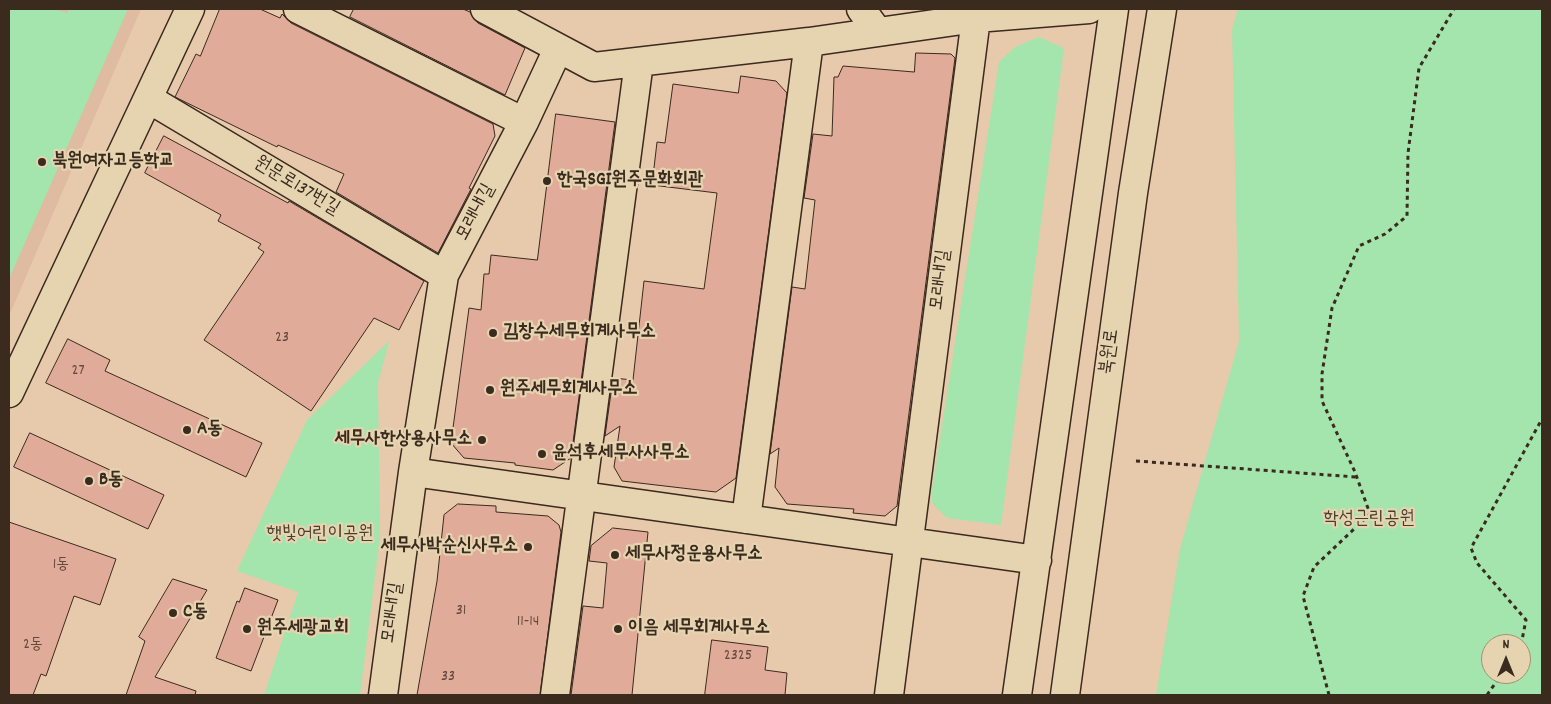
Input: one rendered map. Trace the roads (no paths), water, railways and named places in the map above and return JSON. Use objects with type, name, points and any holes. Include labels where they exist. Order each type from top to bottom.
[{"type":"street","points":[[9,393],[190,9]]},
{"type":"street","points":[[298,9],[524,122]]},
{"type":"street","points":[[485,9],[594,67],[809,42],[878,32],[976,13],[1089,9]]},
{"type":"street","points":[[861,9],[878,32]]},
{"type":"street","points":[[1018,695],[1114,9]]},
{"type":"street","name":"북원로","points":[[1065,695],[1133,193],[1162,9]]},
{"type":"street","name":"모래내길","points":[[889,695],[976,13]]},
{"type":"street","points":[[746,519],[809,42]]},
{"type":"street","name":"모래내길","points":[[383,695],[413,472],[444,274],[524,122],[558,49]]},
{"type":"street","points":[[555,695],[639,62]]},
{"type":"street","name":"원문로137번길","points":[[148,99],[444,274]]},
{"type":"street","points":[[413,472],[1037,560]]},
{"type":"place","name":"북원여자고등학교","points":[[42,162]]},
{"type":"place","name":"한국SGI원주문화회관","points":[[547,181]]},
{"type":"place","name":"김창수세무회계사무소","points":[[493,333]]},
{"type":"place","name":"원주세무회계사무소","points":[[490,390]]},
{"type":"place","name":"A동","points":[[187,430]]},
{"type":"place","name":"세무사한상용사무소","points":[[482,440]]},
{"type":"place","name":"윤석후세무사사무소","points":[[542,454]]},
{"type":"place","name":"B동","points":[[89,481]]},
{"type":"place","name":"세무사박순신사무소","points":[[528,547]]},
{"type":"place","name":"세무사정운용사무소","points":[[615,555]]},
{"type":"place","name":"C동","points":[[173,613]]},
{"type":"place","name":"원주세광교회","points":[[247,629]]},
{"type":"place","name":"이음 세무회계사무소","points":[[618,629]]},
{"type":"park label","name":"학성근린공원","points":[[1369,520]]},
{"type":"park label","name":"햇빛어린이공원","points":[[320,535]]}]
